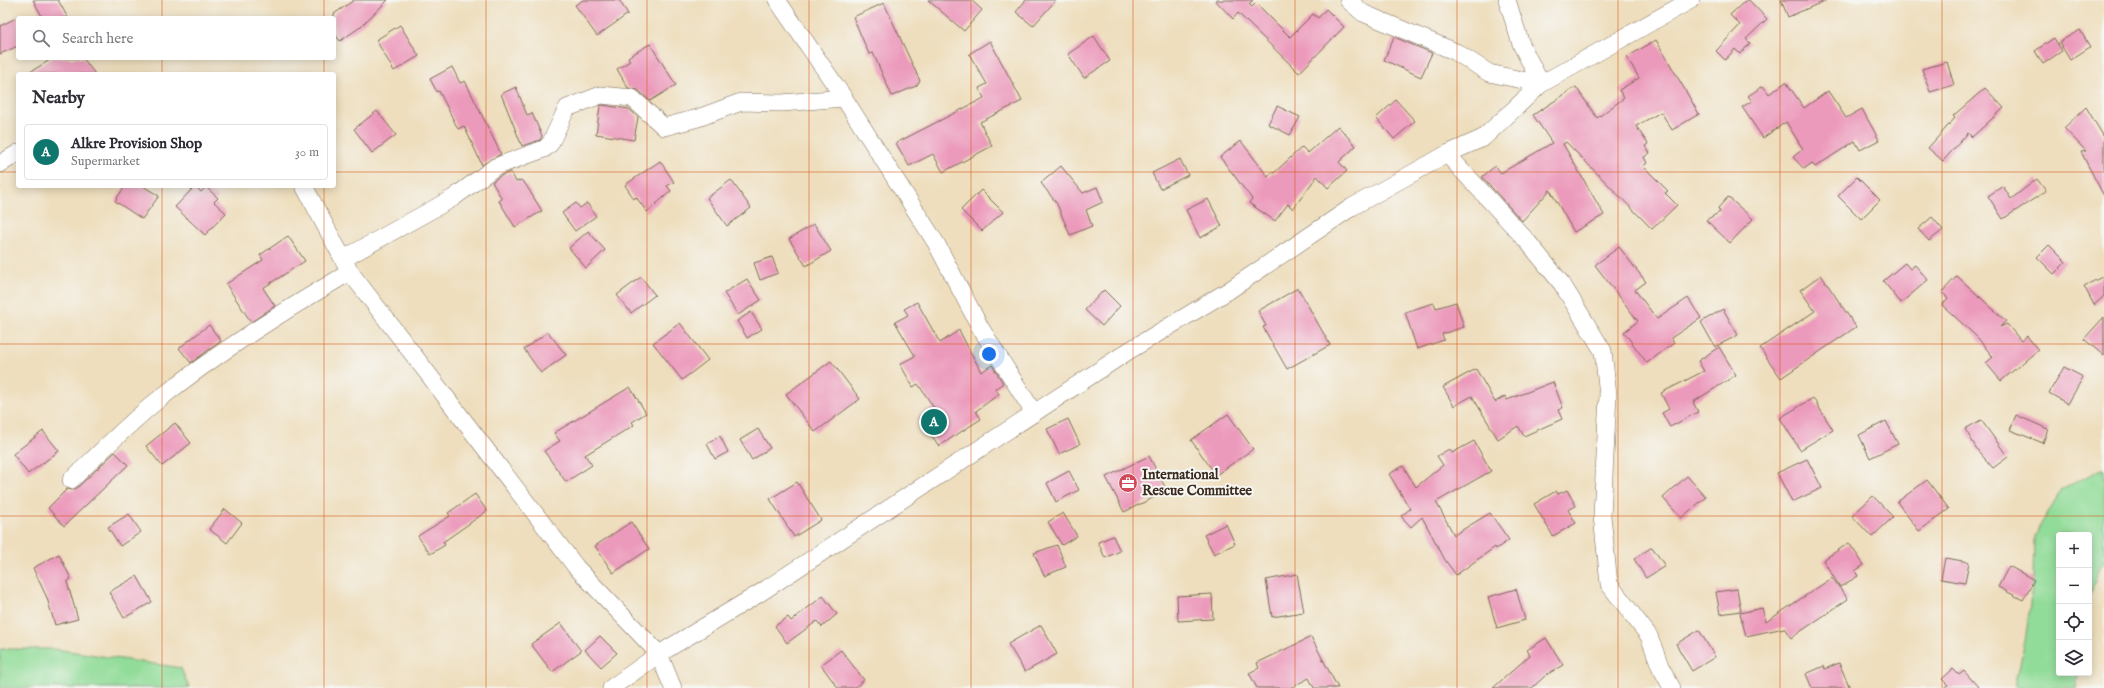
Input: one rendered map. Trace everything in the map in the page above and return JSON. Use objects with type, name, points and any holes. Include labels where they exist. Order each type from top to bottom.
[{"type":"street","points":[[777,0],[844,98],[936,244],[980,327],[1034,413]]},
{"type":"street","points":[[1348,0],[1363,13],[1456,52],[1489,73],[1542,84]]},
{"type":"street","points":[[1507,0],[1521,44],[1542,84]]},
{"type":"street","points":[[611,688],[659,654],[760,593],[1130,350],[1228,291],[1352,207],[1447,154],[1483,138],[1542,84],[1690,0]]},
{"type":"street","points":[[71,480],[158,400],[242,340],[304,299],[347,266],[453,198],[495,167],[544,149],[550,144],[567,108],[601,95],[632,98],[664,127],[698,118],[741,102],[782,103],[844,98]]},
{"type":"street","points":[[0,164],[16,154]]},
{"type":"street","points":[[1447,154],[1528,242],[1562,284],[1603,351],[1608,395],[1602,516],[1609,584],[1649,636],[1660,666],[1672,688]]},
{"type":"street","points":[[305,188],[347,266],[576,567],[659,654],[673,688]]},
{"type":"green space","points":[[2104,468],[2104,563],[2100,567],[2092,587],[2092,532],[2056,532],[2056,676],[2077,676],[2076,688],[2015,688],[2026,636],[2033,580],[2034,536],[2062,489]]},
{"type":"green space","points":[[0,649],[55,649],[181,668],[189,688],[0,688]]},
{"type":"building","points":[[33,0],[58,0],[67,16],[42,16]]},
{"type":"building","points":[[354,0],[388,0],[359,28],[340,41],[336,36],[336,16],[334,16],[334,14]]},
{"type":"building","points":[[583,0],[619,0],[628,14],[597,36],[575,5]]},
{"type":"building","points":[[928,0],[971,0],[982,10],[964,31]]},
{"type":"building","points":[[1026,0],[1056,0],[1033,26],[1016,12]]},
{"type":"building","points":[[1215,0],[1253,0],[1249,4],[1252,7],[1256,3],[1290,37],[1313,14],[1318,18],[1326,9],[1344,27],[1299,73],[1238,13],[1233,19]]},
{"type":"building","points":[[1746,0],[1749,0],[1767,19],[1746,39],[1750,43],[1740,54],[1735,49],[1725,60],[1716,51],[1740,25],[1730,15]]},
{"type":"building","points":[[1781,0],[1827,0],[1788,17]]},
{"type":"building","points":[[884,3],[920,81],[916,86],[892,96],[873,53],[869,54],[853,17]]},
{"type":"building","points":[[16,18],[16,47],[0,54],[0,26]]},
{"type":"building","points":[[400,25],[419,56],[394,71],[376,40]]},
{"type":"building","points":[[2080,30],[2090,47],[2070,60],[2059,42]]},
{"type":"building","points":[[1094,36],[1110,61],[1084,78],[1068,54]]},
{"type":"building","points":[[1394,37],[1432,53],[1421,77],[1384,60]]},
{"type":"building","points":[[2054,38],[2062,51],[2043,64],[2035,51]]},
{"type":"building","points":[[1656,40],[1699,114],[1672,130],[1661,112],[1636,126],[1648,144],[1645,146],[1650,153],[1644,157],[1647,163],[1643,166],[1668,191],[1665,193],[1677,205],[1652,229],[1566,142],[1563,144],[1604,215],[1574,232],[1550,190],[1522,221],[1482,177],[1495,166],[1501,173],[1552,143],[1533,115],[1576,87],[1597,118],[1624,98],[1619,90],[1639,78],[1627,57]]},
{"type":"building","points":[[990,41],[1022,101],[980,122],[992,146],[943,172],[933,154],[909,166],[896,143],[984,98],[979,88],[987,84],[969,54]]},
{"type":"building","points":[[650,44],[676,85],[650,101],[638,90],[628,88],[617,69],[630,61],[628,57]]},
{"type":"building","points":[[50,60],[84,60],[94,72],[30,72]]},
{"type":"building","points":[[1947,62],[1954,85],[1930,92],[1922,69]]},
{"type":"building","points":[[452,67],[460,83],[465,81],[501,154],[482,165],[464,126],[458,129],[439,91],[437,92],[430,79]]},
{"type":"building","points":[[1786,82],[1804,108],[1828,91],[1846,118],[1862,109],[1879,140],[1860,150],[1855,141],[1815,167],[1812,163],[1804,169],[1793,157],[1803,149],[1786,122],[1763,138],[1742,107],[1752,101],[1748,96],[1763,86],[1769,94]]},
{"type":"building","points":[[516,87],[527,115],[532,113],[542,136],[540,140],[522,146],[501,94]]},
{"type":"building","points":[[1985,88],[2004,108],[1972,137],[1968,133],[1943,161],[1928,148],[1955,118],[1953,116]]},
{"type":"building","points":[[1396,100],[1415,121],[1394,139],[1376,118]]},
{"type":"building","points":[[602,105],[629,109],[638,117],[634,140],[596,134],[600,106]]},
{"type":"building","points":[[1277,106],[1300,117],[1290,135],[1268,124]]},
{"type":"building","points":[[2086,107],[2104,137],[2104,196],[2081,152],[2086,151],[2064,128]]},
{"type":"building","points":[[377,111],[396,135],[372,153],[354,129]]},
{"type":"building","points":[[1338,126],[1356,146],[1339,162],[1347,171],[1328,188],[1317,176],[1293,209],[1288,204],[1275,221],[1249,203],[1252,199],[1220,157],[1241,141],[1268,177],[1302,147],[1308,153]]},
{"type":"building","points":[[1180,159],[1188,175],[1160,189],[1152,173]]},
{"type":"building","points":[[660,161],[674,182],[667,186],[671,191],[647,212],[636,197],[634,199],[625,185]]},
{"type":"building","points":[[1061,166],[1083,193],[1097,187],[1103,202],[1086,210],[1092,226],[1070,235],[1057,204],[1041,183]]},
{"type":"building","points":[[511,172],[516,182],[521,180],[526,185],[542,211],[515,227],[499,201],[502,199],[492,182],[500,176]]},
{"type":"building","points":[[1857,177],[1880,200],[1861,219],[1838,196]]},
{"type":"building","points":[[2037,179],[2046,191],[2003,219],[1988,196],[2003,186],[2011,199]]},
{"type":"building","points":[[731,180],[751,208],[727,226],[707,198]]},
{"type":"building","points":[[124,188],[146,188],[159,196],[142,219],[115,201]]},
{"type":"building","points":[[193,188],[197,188],[201,192],[207,188],[218,198],[214,202],[226,213],[205,235],[175,207]]},
{"type":"building","points":[[981,190],[1003,212],[982,231],[961,210]]},
{"type":"building","points":[[1728,197],[1753,219],[1730,243],[1706,220],[1720,212],[1718,208]]},
{"type":"building","points":[[1208,199],[1222,226],[1200,238],[1186,210]]},
{"type":"building","points":[[576,203],[580,208],[587,203],[596,216],[575,231],[562,213]]},
{"type":"building","points":[[1932,217],[1943,230],[1929,241],[1918,229]]},
{"type":"building","points":[[814,224],[831,251],[806,266],[789,239]]},
{"type":"building","points":[[588,231],[605,250],[586,268],[569,248]]},
{"type":"building","points":[[288,236],[305,261],[263,288],[275,306],[251,322],[226,284],[263,260],[260,255]]},
{"type":"building","points":[[2049,245],[2066,262],[2054,274],[2037,257]]},
{"type":"building","points":[[1619,247],[1646,282],[1635,290],[1657,319],[1688,298],[1701,318],[1671,338],[1674,343],[1647,363],[1624,332],[1638,321],[1595,265]]},
{"type":"building","points":[[772,257],[778,273],[760,280],[754,263]]},
{"type":"building","points":[[1905,263],[1910,269],[1915,265],[1928,280],[1901,303],[1883,281]]},
{"type":"building","points":[[1821,275],[1856,327],[1781,378],[1760,348],[1815,311],[1800,290]]},
{"type":"building","points":[[1957,276],[2006,321],[2000,327],[2007,324],[2021,341],[2027,336],[2038,350],[2001,381],[1986,363],[1993,357],[1977,337],[1942,305],[1948,298],[1942,292]]},
{"type":"building","points":[[2104,276],[2104,296],[2094,305],[2084,286]]},
{"type":"building","points":[[641,277],[655,295],[631,313],[617,295]]},
{"type":"building","points":[[747,279],[761,300],[738,315],[724,293]]},
{"type":"building","points":[[1298,288],[1330,345],[1287,369],[1263,327],[1266,326],[1258,311]]},
{"type":"building","points":[[1104,290],[1120,306],[1102,326],[1085,310]]},
{"type":"building","points":[[917,302],[940,343],[959,330],[981,372],[992,365],[1003,383],[995,389],[999,394],[976,411],[981,419],[939,446],[919,418],[934,408],[918,384],[913,387],[900,364],[915,356],[895,322],[908,315],[904,309]]},
{"type":"building","points":[[1456,302],[1464,327],[1442,334],[1444,340],[1417,349],[1405,312],[1434,303],[1436,308]]},
{"type":"building","points":[[1723,309],[1738,335],[1715,347],[1701,322]]},
{"type":"building","points":[[751,312],[762,329],[747,338],[737,321]]},
{"type":"building","points":[[2104,317],[2104,356],[2084,339]]},
{"type":"building","points":[[680,323],[708,360],[682,380],[653,343]]},
{"type":"building","points":[[209,325],[221,341],[191,363],[179,348]]},
{"type":"building","points":[[548,332],[566,355],[541,373],[524,349]]},
{"type":"building","points":[[1719,347],[1736,375],[1693,402],[1698,412],[1670,427],[1662,413],[1669,409],[1661,393],[1704,371],[1698,361]]},
{"type":"building","points":[[831,361],[860,399],[815,432],[786,394]]},
{"type":"building","points":[[2064,367],[2083,377],[2068,404],[2049,393]]},
{"type":"building","points":[[1476,369],[1495,402],[1505,396],[1507,400],[1553,382],[1563,408],[1558,410],[1562,419],[1524,436],[1518,426],[1498,439],[1472,396],[1454,406],[1443,387]]},
{"type":"building","points":[[630,387],[646,413],[632,422],[634,425],[585,455],[592,465],[566,482],[544,451],[560,441],[554,433]]},
{"type":"building","points":[[1813,398],[1833,430],[1800,450],[1780,418]]},
{"type":"building","points":[[1228,414],[1253,449],[1216,475],[1191,440]]},
{"type":"building","points":[[2016,415],[2048,429],[2043,443],[2010,430]]},
{"type":"building","points":[[1068,419],[1080,444],[1059,454],[1047,429]]},
{"type":"building","points":[[1981,420],[2008,457],[1993,468],[1978,451],[1965,429]]},
{"type":"building","points":[[1886,421],[1898,444],[1870,458],[1859,435]]},
{"type":"building","points":[[175,423],[191,443],[162,466],[146,446]]},
{"type":"building","points":[[758,429],[770,448],[752,460],[740,440]]},
{"type":"building","points":[[43,431],[59,451],[28,474],[13,454]]},
{"type":"building","points":[[720,436],[728,452],[715,459],[707,444]]},
{"type":"building","points":[[1474,441],[1491,471],[1436,502],[1454,535],[1490,513],[1509,540],[1496,549],[1495,547],[1456,575],[1445,560],[1422,517],[1411,527],[1401,516],[1410,509],[1389,474],[1403,466],[1416,487],[1443,465],[1437,456],[1449,449],[1452,453]]},
{"type":"building","points":[[115,452],[128,465],[64,526],[48,508],[67,489],[73,490],[78,487]]},
{"type":"building","points":[[1149,456],[1167,491],[1124,512],[1106,477]]},
{"type":"building","points":[[1807,459],[1822,488],[1792,502],[1777,473]]},
{"type":"building","points":[[1069,471],[1079,490],[1056,502],[1047,483]]},
{"type":"building","points":[[1687,476],[1706,497],[1681,518],[1663,498]]},
{"type":"building","points":[[1927,480],[1949,509],[1919,531],[1897,502]]},
{"type":"building","points":[[797,482],[821,520],[794,537],[770,499]]},
{"type":"building","points":[[1567,490],[1576,506],[1568,510],[1576,523],[1553,536],[1534,504],[1556,491],[1558,494]]},
{"type":"building","points":[[475,494],[487,511],[443,542],[445,545],[430,554],[418,536],[450,516],[448,513]]},
{"type":"building","points":[[1873,496],[1893,517],[1872,537],[1852,516]]},
{"type":"building","points":[[225,509],[242,523],[227,543],[209,529]]},
{"type":"building","points":[[1063,513],[1077,536],[1062,545],[1048,522]]},
{"type":"building","points":[[129,514],[141,532],[120,546],[108,527]]},
{"type":"building","points":[[631,522],[649,549],[613,573],[595,546]]},
{"type":"building","points":[[1226,524],[1235,544],[1214,554],[1204,535]]},
{"type":"building","points":[[1113,536],[1120,551],[1105,558],[1098,542]]},
{"type":"building","points":[[1849,543],[1864,565],[1855,571],[1858,576],[1840,587],[1823,560]]},
{"type":"building","points":[[1057,545],[1066,567],[1044,576],[1034,553]]},
{"type":"building","points":[[1652,547],[1665,566],[1646,578],[1634,559]]},
{"type":"building","points":[[59,554],[71,579],[67,582],[78,619],[55,625],[47,598],[33,568]]},
{"type":"building","points":[[1945,558],[1969,562],[1965,583],[1941,579]]},
{"type":"building","points":[[2009,566],[2034,580],[2023,600],[1998,587]]},
{"type":"building","points":[[1297,574],[1304,612],[1272,617],[1266,580]]},
{"type":"building","points":[[137,576],[152,602],[124,618],[109,592]]},
{"type":"building","points":[[1832,578],[1848,599],[1791,638],[1784,628],[1746,636],[1740,613],[1762,608],[1766,622]]},
{"type":"building","points":[[1516,589],[1525,620],[1497,628],[1488,597]]},
{"type":"building","points":[[1737,589],[1741,611],[1720,614],[1716,592]]},
{"type":"building","points":[[1212,594],[1213,619],[1178,621],[1177,596]]},
{"type":"building","points":[[823,596],[837,614],[822,627],[817,621],[787,643],[775,626],[788,617],[791,621]]},
{"type":"building","points":[[561,623],[581,651],[552,672],[531,644]]},
{"type":"building","points":[[1041,625],[1057,654],[1025,672],[1008,644]]},
{"type":"building","points":[[1699,630],[1715,657],[1692,671],[1676,644]]},
{"type":"building","points":[[600,636],[617,653],[601,667],[585,650]]},
{"type":"building","points":[[1311,637],[1338,688],[1314,688],[1309,678],[1290,688],[1257,688],[1249,673],[1259,668],[1257,663]]},
{"type":"building","points":[[1546,638],[1563,665],[1546,675],[1532,688],[1493,688],[1530,655],[1527,650]]},
{"type":"building","points":[[841,650],[864,680],[854,688],[838,688],[821,665]]},
{"type":"building","points":[[1839,663],[1850,688],[1812,688],[1806,674],[1824,666],[1825,669]]},
{"type":"building","points":[[1953,669],[1959,675],[1964,671],[1979,688],[1944,688],[1948,685],[1942,679]]},
{"type":"place","name":"Alkre Provision Shop","points":[[934,422]]},
{"type":"place","name":"International Rescue Committee","points":[[1128,483]]}]
